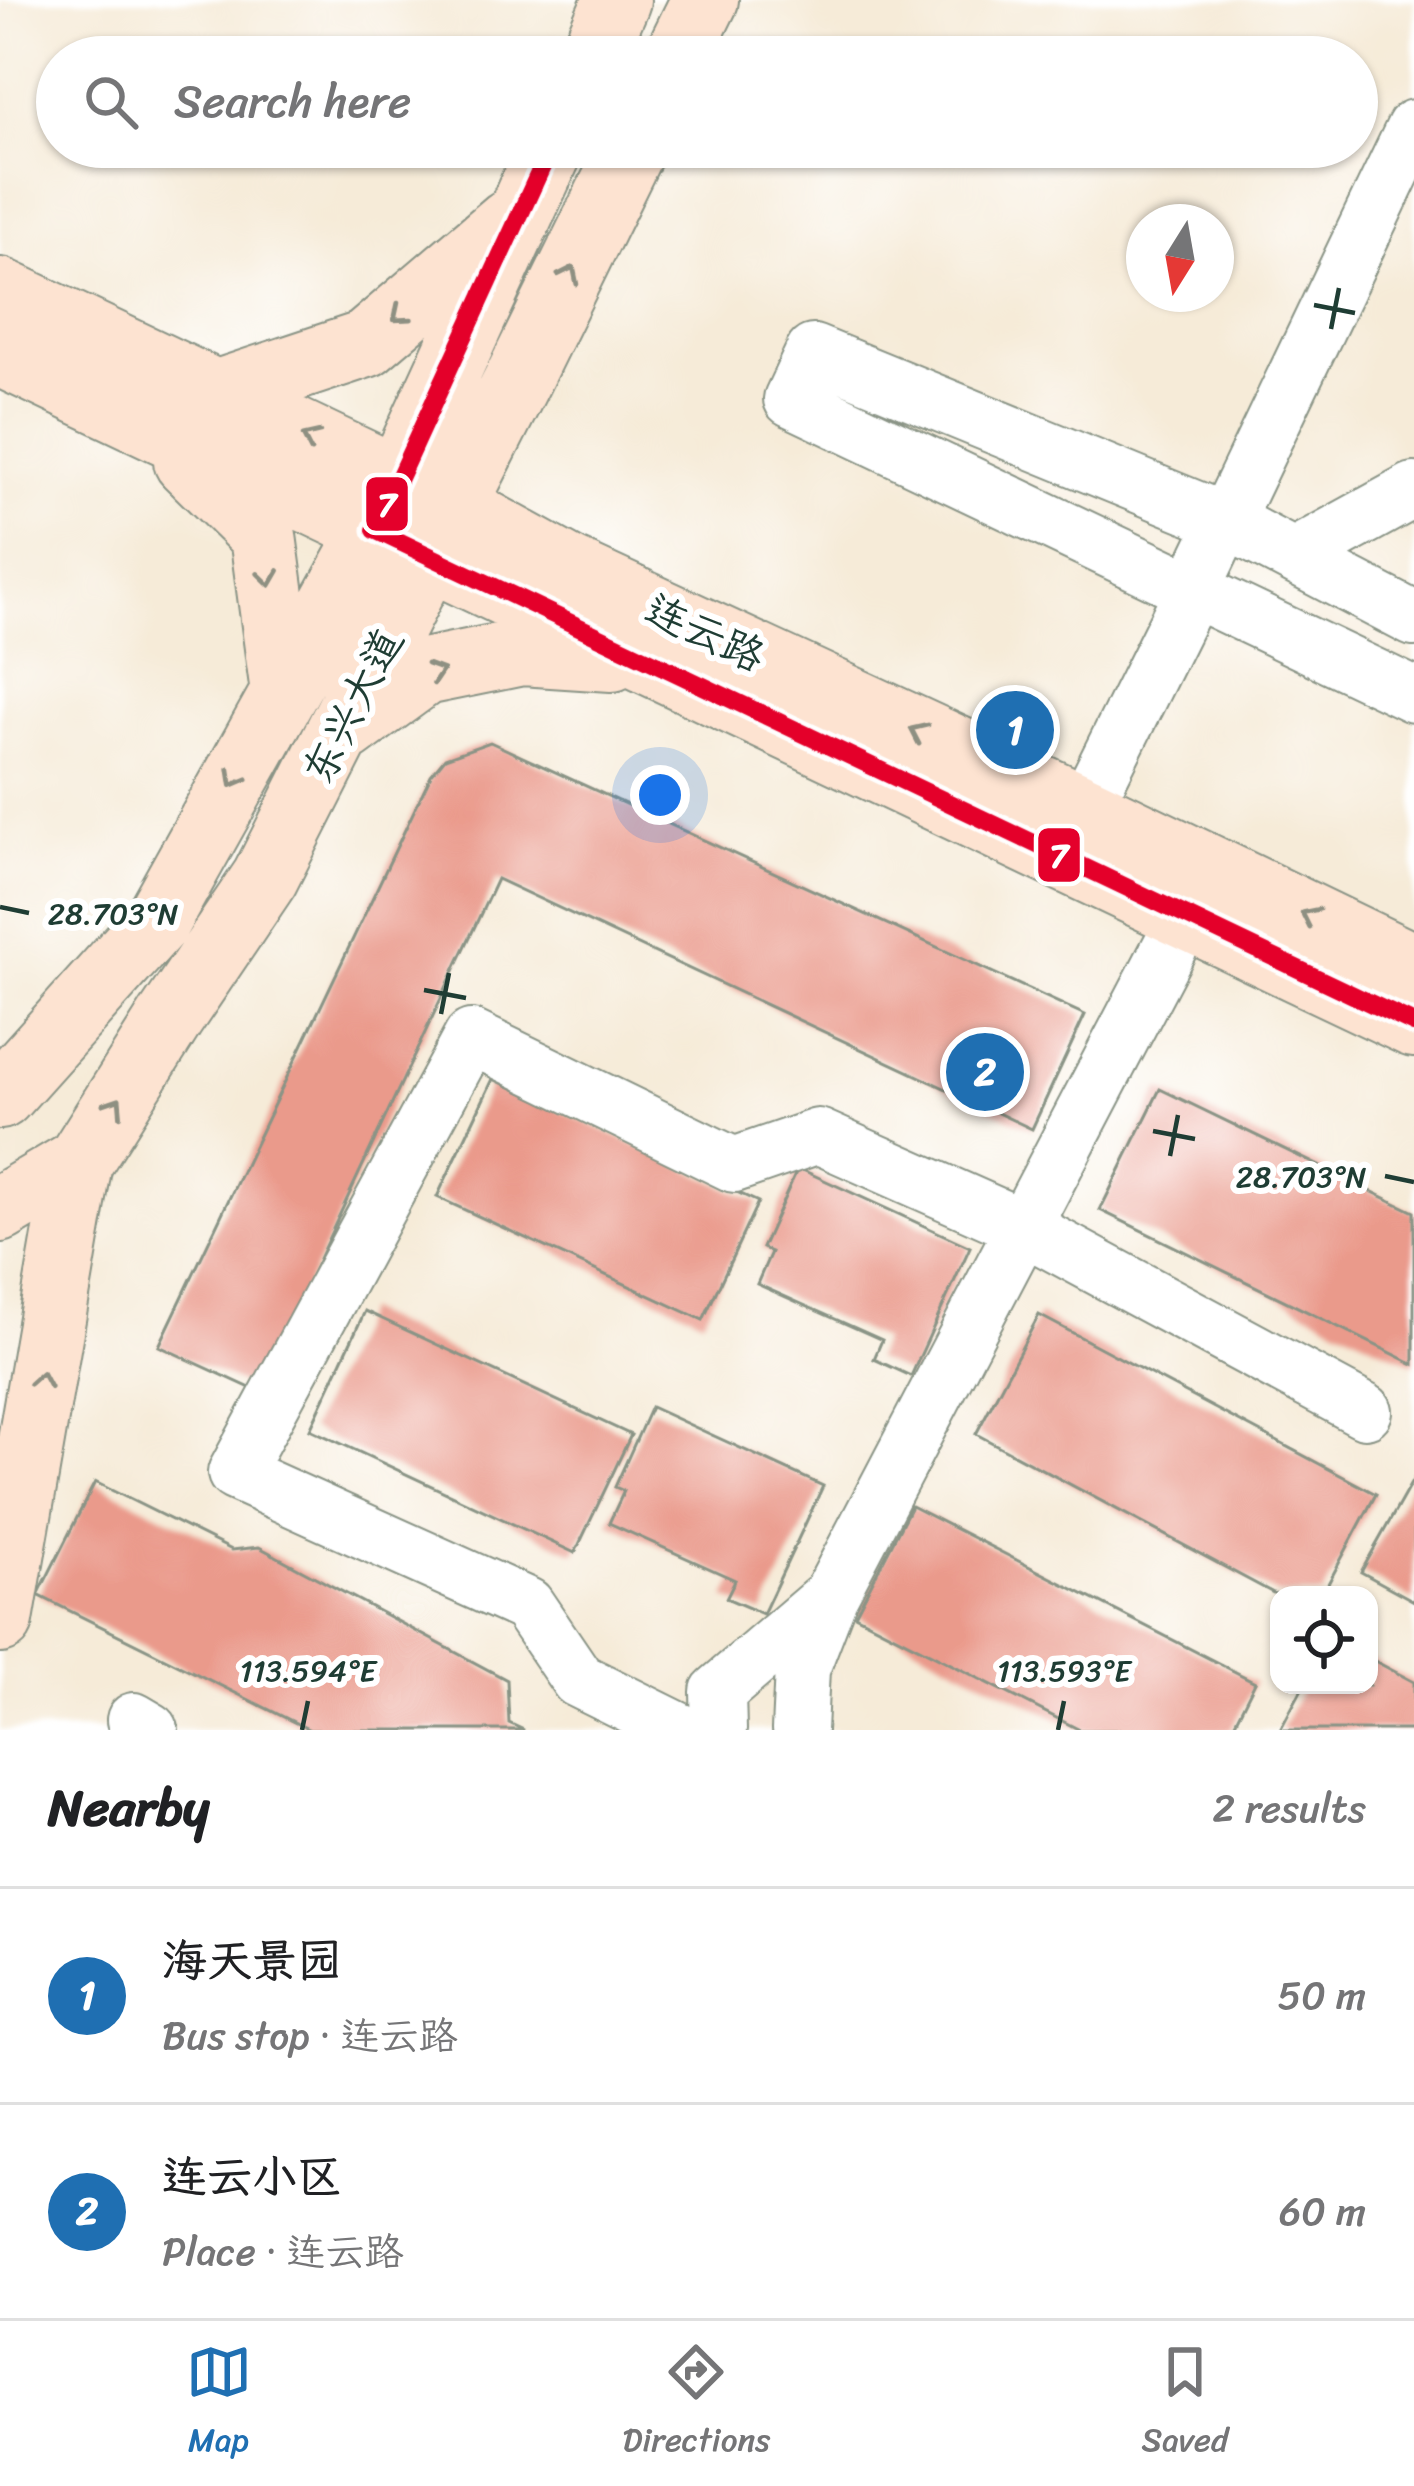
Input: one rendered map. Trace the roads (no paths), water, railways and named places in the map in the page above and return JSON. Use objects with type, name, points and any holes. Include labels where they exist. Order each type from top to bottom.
[{"type":"street","points":[[601,36],[617,0]]},
{"type":"street","points":[[687,36],[705,0]]},
{"type":"street","points":[[1073,833],[1414,128]]},
{"type":"street","points":[[0,353],[151,424],[414,519],[521,212],[541,168]]},
{"type":"street","name":"东兴大道","points":[[0,1096],[155,922],[284,692],[518,379],[622,168]]},
{"type":"street","points":[[215,394],[366,344],[521,212]]},
{"type":"street","name":"连云路","points":[[0,291],[215,394],[646,661],[1414,967]]},
{"type":"street","points":[[1414,619],[1226,521],[813,352],[790,399],[1414,695]]},
{"type":"street","points":[[518,379],[512,477],[569,570]]},
{"type":"street","points":[[151,424],[263,536],[284,692]]},
{"type":"street","points":[[1294,556],[1414,490]]},
{"type":"street","name":"东兴大道","points":[[0,1209],[79,1162],[265,878],[338,734],[414,519]]},
{"type":"street","name":"连云路","points":[[414,519],[569,570],[1073,833],[1186,916],[1414,1024]]},
{"type":"street","points":[[338,734],[424,672],[522,652],[646,661]]},
{"type":"street","points":[[799,1730],[802,1669],[830,1596],[1186,916]]},
{"type":"street","points":[[679,1730],[578,1680],[526,1605],[235,1473],[471,1037],[734,1165],[818,1136],[1023,1227],[1365,1411]]},
{"type":"street","points":[[0,1620],[79,1162]]},
{"type":"street","points":[[719,1730],[718,1692],[830,1596]]},
{"type":"place","name":"海天景园","points":[[1015,730]]},
{"type":"place","name":"连云小区","points":[[985,1072]]}]
